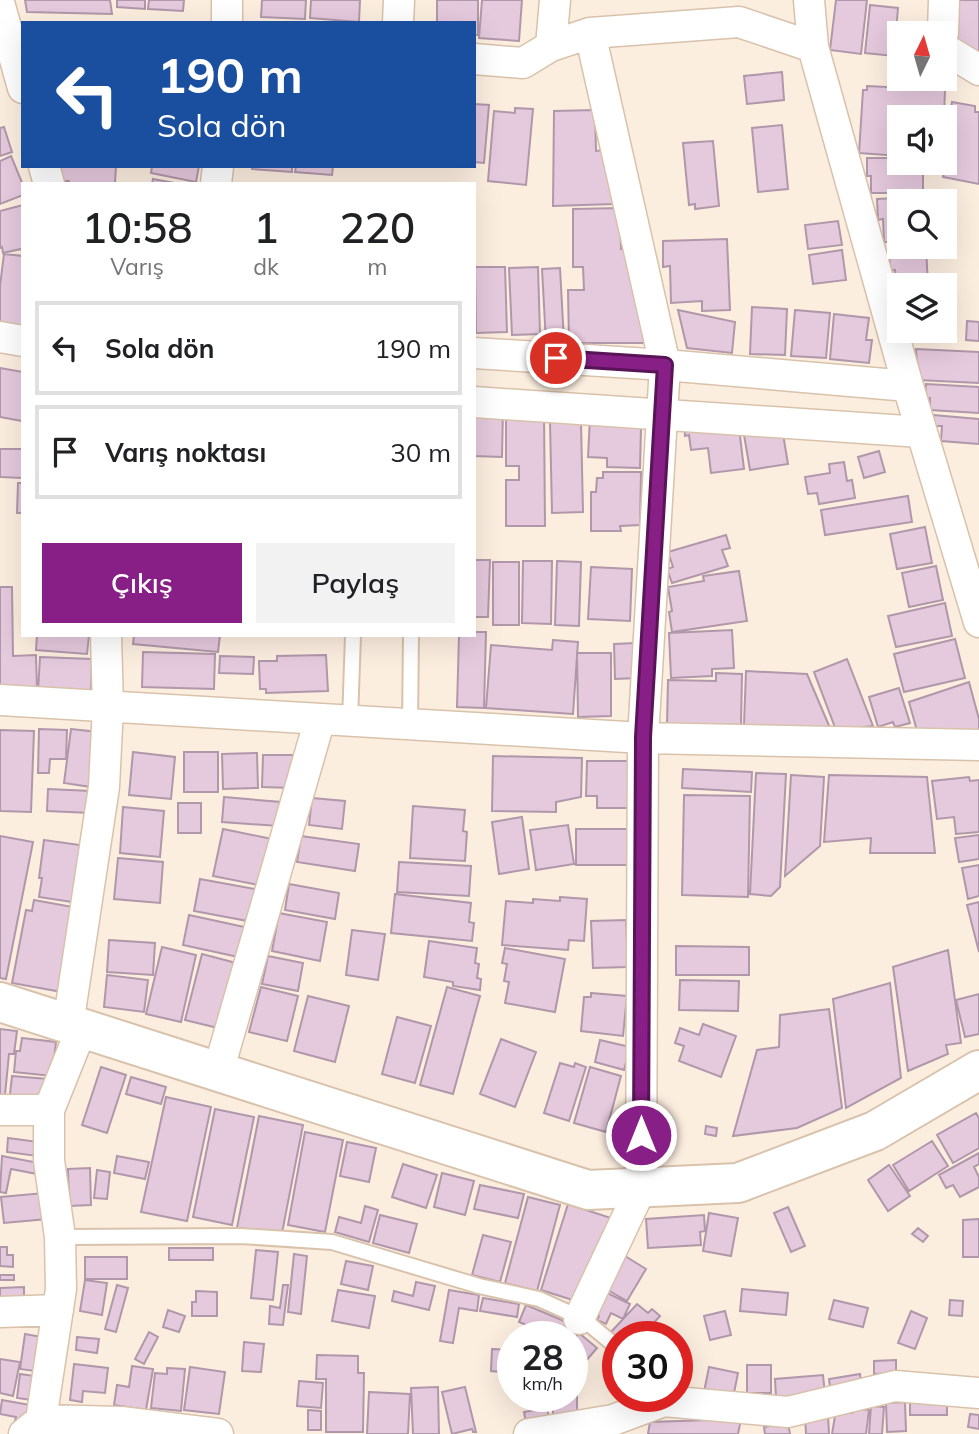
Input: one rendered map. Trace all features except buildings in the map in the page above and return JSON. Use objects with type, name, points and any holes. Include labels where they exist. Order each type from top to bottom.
[{"type":"street","points":[[227,0],[227,21]]},
{"type":"street","points":[[398,21],[399,0]]},
{"type":"street","points":[[551,46],[555,0]]},
{"type":"street","points":[[809,0],[813,47],[921,432],[979,622]]},
{"type":"street","points":[[943,21],[944,0]]},
{"type":"street","points":[[9,18],[21,78]]},
{"type":"street","points":[[476,60],[523,63],[551,46],[590,33],[740,22],[813,47]]},
{"type":"street","points":[[579,1319],[640,1188],[643,737],[665,365],[590,33]]},
{"type":"street","points":[[957,56],[979,70]]},
{"type":"street","points":[[0,337],[21,341]]},
{"type":"street","points":[[476,353],[665,365],[908,386]]},
{"type":"street","points":[[476,402],[921,432]]},
{"type":"street","points":[[106,637],[108,707],[104,787],[75,1027],[49,1110],[49,1161],[60,1237],[61,1289],[33,1427],[121,1422],[218,1434]]},
{"type":"street","points":[[0,700],[643,737],[979,745]]},
{"type":"street","points":[[218,1072],[320,719]]},
{"type":"street","points":[[0,1002],[588,1191],[738,1183],[874,1131],[979,1070]]},
{"type":"street","points":[[0,1110],[49,1110]]},
{"type":"street","points":[[0,1312],[58,1310]]},
{"type":"street","points":[[693,1406],[755,1422],[895,1386],[979,1393]]},
{"type":"street","points":[[529,1434],[613,1420],[632,1412]]},
{"type":"lane","points":[[350,721],[353,637]]},
{"type":"lane","points":[[410,724],[411,637]]},
{"type":"lane","points":[[60,1237],[241,1236],[332,1241],[480,1286],[539,1299],[583,1319],[602,1335]]},
{"type":"route","points":[[556,358],[665,365],[643,737],[641,1135]]}]
